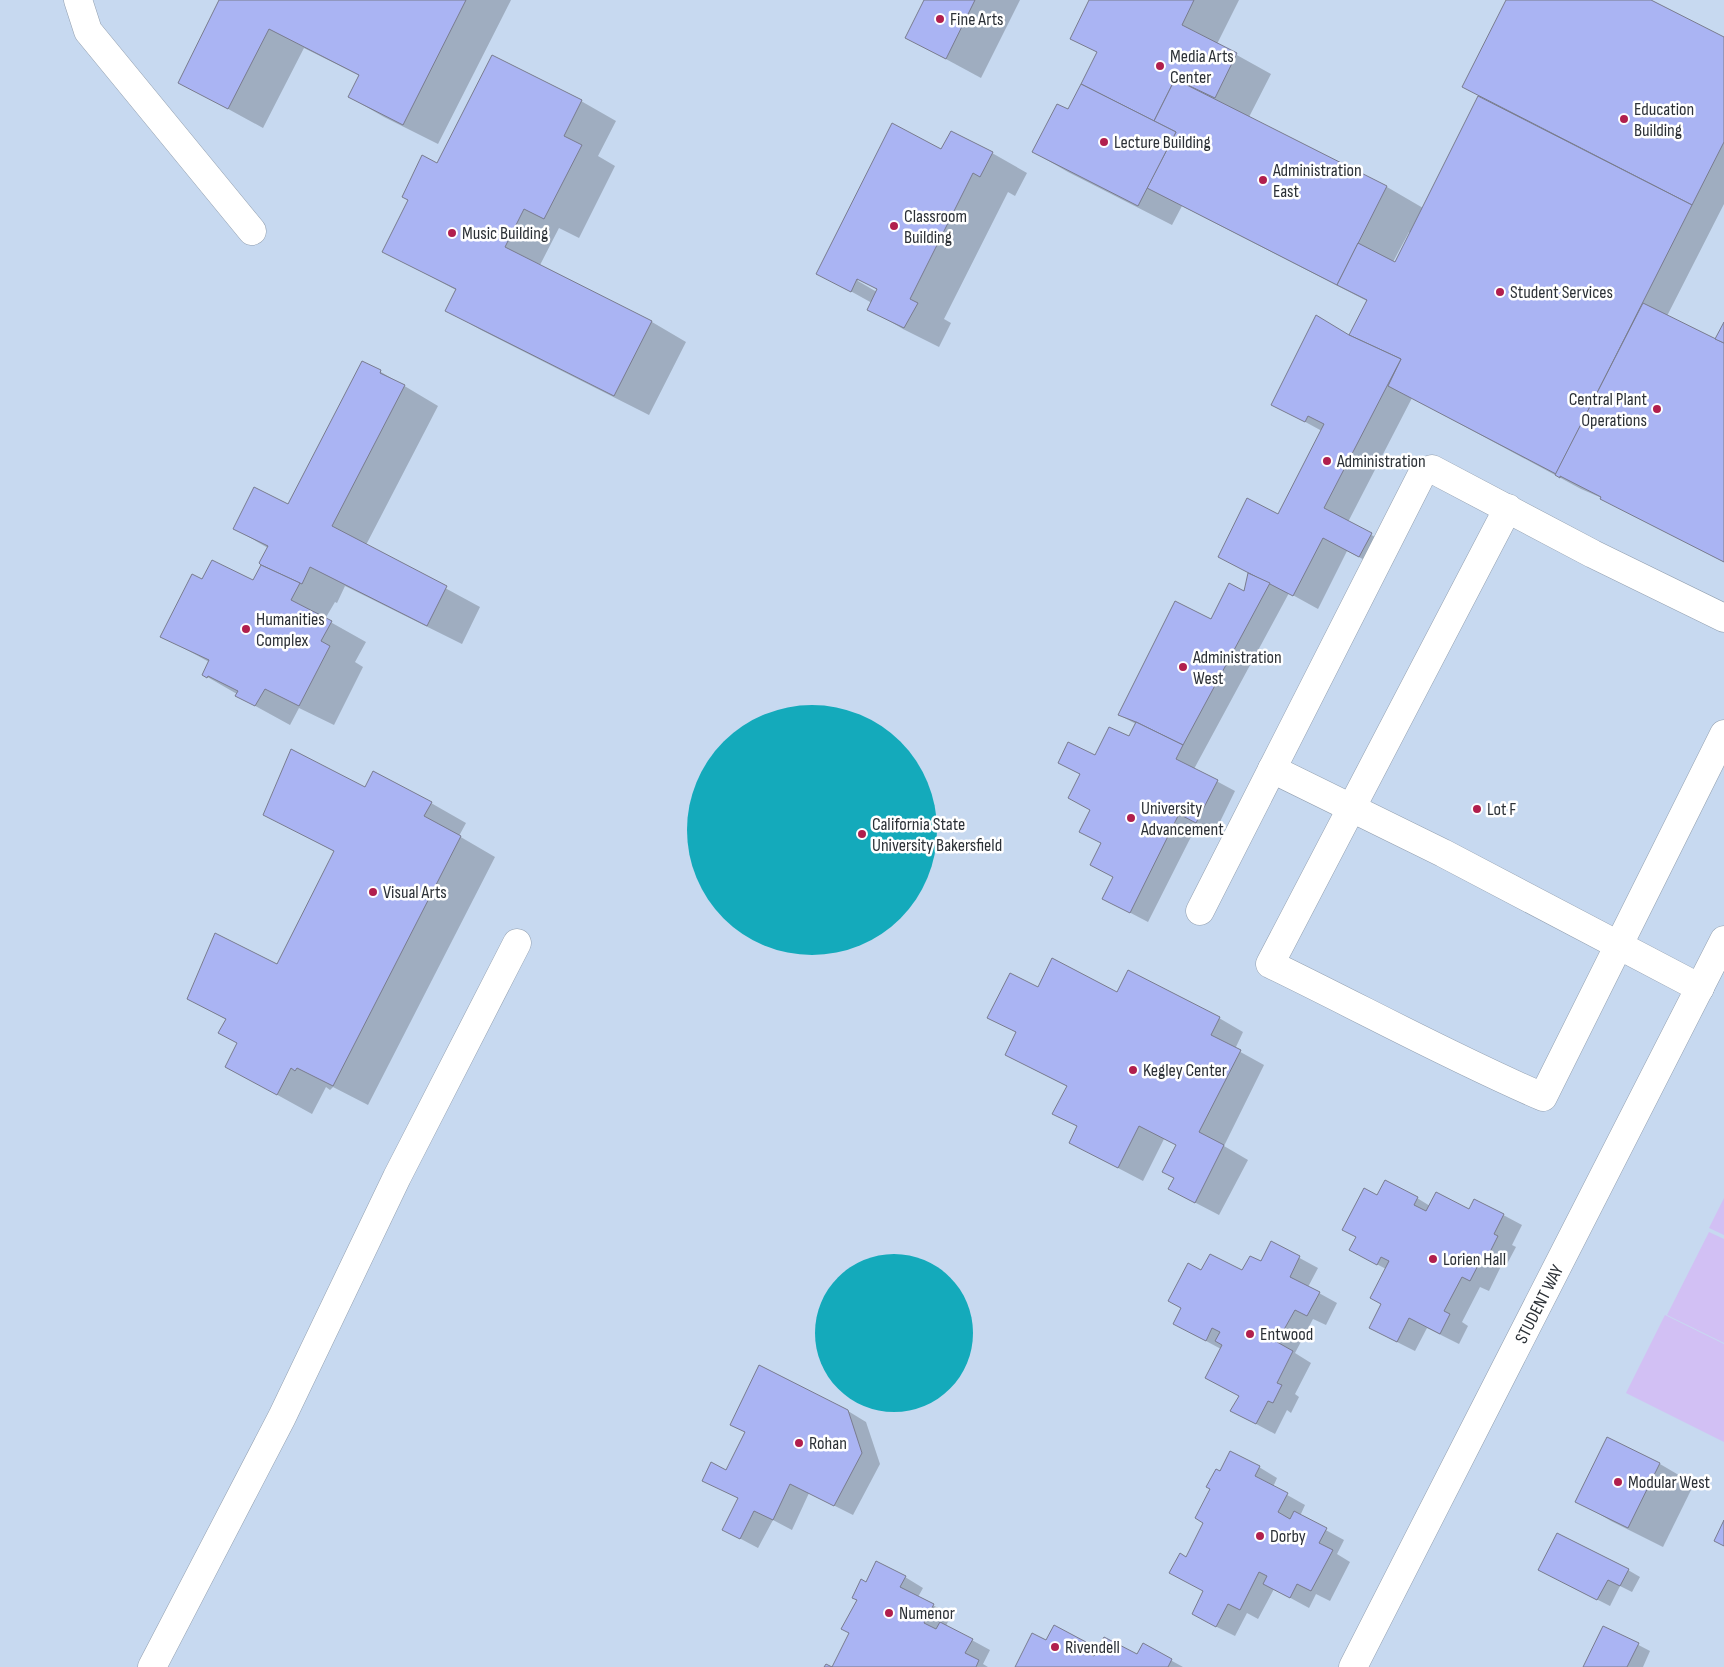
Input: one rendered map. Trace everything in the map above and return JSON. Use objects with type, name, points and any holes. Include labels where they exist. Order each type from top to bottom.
[{"type":"street","points":[[78,0],[88,31],[252,231]]},
{"type":"street","points":[[1200,911],[1422,472],[1432,468],[1594,554],[1724,618]]},
{"type":"street","points":[[1508,508],[1270,964],[1362,1008],[1455,1058],[1543,1097],[1724,734]]},
{"type":"street","points":[[1272,769],[1443,853],[1700,988]]},
{"type":"street","name":"STUDENT WAY","points":[[1353,1667],[1724,940]]},
{"type":"street","points":[[152,1667],[282,1417],[397,1177],[517,943]]},
{"type":"shaded area","name":"California State University Bakersfield","points":[[0,0],[1724,0],[1724,1667],[0,1667]]},
{"type":"shaded area","points":[[1724,1198],[1724,1235],[1709,1228]]},
{"type":"shaded area","points":[[1709,1232],[1724,1239],[1724,1343],[1667,1315]]},
{"type":"shaded area","points":[[1665,1315],[1724,1344],[1724,1442],[1626,1393]]},
{"type":"water","points":[[812,705],[836,708],[860,715],[881,726],[900,742],[916,761],[927,782],[934,806],[937,830],[934,854],[927,878],[916,899],[900,918],[881,934],[860,945],[836,952],[812,955],[788,952],[764,945],[743,934],[724,918],[708,899],[697,878],[690,854],[687,830],[690,806],[697,782],[708,761],[724,742],[743,726],[764,715],[788,708]]},
{"type":"water","points":[[902,1254],[917,1257],[931,1263],[950,1277],[960,1289],[970,1310],[973,1333],[970,1356],[960,1377],[950,1389],[938,1399],[917,1409],[902,1412],[886,1412],[871,1409],[850,1399],[828,1377],[816,1348],[815,1325],[818,1310],[828,1289],[850,1267],[879,1255]]},
{"type":"building","points":[[219,0],[466,0],[403,125],[348,97],[359,75],[269,29],[228,109],[178,83]]},
{"type":"building","name":"Fine Arts","points":[[924,0],[975,0],[946,59],[905,38]]},
{"type":"building","name":"Media Arts Center","points":[[1089,0],[1194,0],[1182,25],[1237,53],[1215,98],[1175,79],[1154,121],[1081,84],[1097,52],[1070,39]]},
{"type":"building","name":"Education Building","points":[[1506,0],[1651,0],[1724,37],[1724,142],[1692,205],[1462,87]]},
{"type":"building","name":"Music Building","points":[[492,55],[582,100],[564,136],[582,145],[544,219],[524,209],[505,247],[652,321],[614,396],[445,311],[456,289],[382,252],[408,200],[402,197],[422,155],[437,163]]},
{"type":"building","name":"Administration East","points":[[1175,79],[1387,186],[1337,285],[1147,188],[1176,132],[1154,121]]},
{"type":"building","name":"Lecture Building","points":[[1081,84],[1176,132],[1138,206],[1032,152],[1057,104],[1068,109]]},
{"type":"building","name":"Student Services","points":[[1478,96],[1692,205],[1556,474],[1388,386],[1401,359],[1349,335],[1367,300],[1337,285],[1358,243],[1395,262]]},
{"type":"building","name":"Classroom Building","points":[[892,123],[941,149],[951,131],[993,152],[980,177],[973,173],[910,299],[918,303],[904,328],[867,310],[877,289],[857,279],[851,292],[816,274]]},
{"type":"building","name":"Central Plant Operations","points":[[1643,303],[1724,343],[1724,562],[1555,475]]},
{"type":"building","name":"Administration","points":[[1316,315],[1349,335],[1401,359],[1324,508],[1372,533],[1359,557],[1323,538],[1293,596],[1218,557],[1247,498],[1278,514],[1324,424],[1308,416],[1305,422],[1271,405]]},
{"type":"building","points":[[1724,322],[1724,343],[1715,339]]},
{"type":"building","points":[[362,361],[381,370],[380,373],[405,385],[332,526],[447,586],[427,626],[310,567],[302,584],[261,565],[259,563],[268,546],[233,529],[254,487],[288,504]]},
{"type":"building","name":"Humanities Complex","points":[[212,560],[253,580],[261,565],[300,583],[291,600],[332,621],[321,641],[330,646],[299,706],[265,689],[255,706],[235,696],[238,691],[208,676],[207,678],[202,675],[209,660],[160,637],[192,574],[202,579]]},
{"type":"building","name":"Administration West","points":[[1248,573],[1270,583],[1183,745],[1118,715],[1175,601],[1211,619],[1229,583],[1244,591]]},
{"type":"building","name":"University Advancement","points":[[1136,722],[1183,745],[1176,759],[1218,780],[1196,823],[1179,814],[1130,913],[1102,899],[1113,877],[1090,865],[1101,843],[1079,832],[1090,810],[1068,798],[1080,774],[1058,763],[1068,742],[1095,755],[1109,727],[1129,736]]},
{"type":"building","name":"Visual Arts","points":[[291,749],[365,787],[373,771],[432,802],[424,816],[461,836],[333,1086],[297,1068],[295,1071],[291,1068],[277,1095],[225,1067],[237,1043],[218,1033],[226,1019],[187,999],[215,933],[277,964],[334,851],[263,815]]},
{"type":"building","name":"Kegley Center","points":[[1052,958],[1117,992],[1128,970],[1220,1017],[1211,1035],[1241,1050],[1199,1132],[1224,1145],[1195,1203],[1168,1189],[1174,1178],[1162,1172],[1176,1145],[1139,1126],[1118,1168],[1069,1143],[1077,1126],[1052,1114],[1067,1086],[1005,1055],[1016,1032],[987,1018],[1010,973],[1038,987]]},
{"type":"building","name":"Lorien Hall","points":[[1385,1180],[1418,1197],[1414,1205],[1426,1211],[1436,1192],[1469,1209],[1474,1199],[1504,1214],[1494,1234],[1498,1236],[1489,1254],[1485,1252],[1470,1281],[1462,1277],[1444,1311],[1450,1314],[1440,1334],[1409,1318],[1397,1342],[1369,1328],[1381,1304],[1370,1298],[1389,1261],[1381,1257],[1377,1265],[1349,1250],[1356,1237],[1342,1230],[1364,1188],[1377,1195]]},
{"type":"building","name":"Entwood","points":[[1271,1241],[1300,1256],[1290,1277],[1320,1292],[1307,1316],[1295,1310],[1277,1342],[1293,1351],[1277,1383],[1282,1385],[1273,1403],[1268,1401],[1256,1424],[1230,1411],[1239,1396],[1205,1378],[1222,1345],[1215,1341],[1220,1332],[1212,1328],[1206,1341],[1173,1324],[1181,1308],[1168,1301],[1188,1263],[1201,1270],[1210,1254],[1242,1270],[1250,1256],[1261,1261]]},
{"type":"building","name":"Rohan","points":[[759,1365],[848,1410],[862,1453],[834,1506],[790,1484],[773,1520],[754,1511],[740,1539],[722,1530],[738,1498],[702,1481],[711,1462],[726,1470],[745,1432],[730,1425]]},
{"type":"building","name":"Modular West","points":[[1607,1437],[1660,1463],[1628,1528],[1575,1502]]},
{"type":"building","name":"Dorby","points":[[1230,1451],[1260,1466],[1255,1476],[1288,1493],[1278,1512],[1290,1519],[1294,1511],[1327,1528],[1319,1543],[1333,1550],[1311,1591],[1297,1584],[1290,1598],[1263,1584],[1267,1576],[1259,1572],[1240,1610],[1228,1604],[1216,1627],[1192,1614],[1203,1591],[1169,1573],[1180,1553],[1186,1557],[1203,1523],[1195,1518],[1210,1489],[1206,1487],[1216,1469],[1220,1471]]},
{"type":"building","points":[[1724,1520],[1724,1546],[1714,1541]]},
{"type":"building","points":[[1557,1533],[1629,1569],[1620,1586],[1608,1580],[1597,1600],[1538,1570]]},
{"type":"building","name":"Numenor","points":[[876,1561],[906,1576],[900,1587],[934,1604],[924,1623],[936,1629],[940,1622],[973,1639],[965,1653],[979,1660],[976,1667],[832,1667],[849,1633],[841,1629],[857,1600],[852,1598],[861,1579],[866,1582]]},
{"type":"building","name":"Rivendell","points":[[1054,1625],[1086,1642],[1082,1650],[1094,1656],[1104,1637],[1137,1654],[1143,1643],[1172,1659],[1168,1667],[1015,1667],[1032,1633],[1046,1640]]},
{"type":"building","points":[[1603,1626],[1639,1643],[1627,1667],[1583,1667]]},
{"type":"place","name":"Fine Arts","points":[[940,19]]},
{"type":"place","name":"Media Arts Center","points":[[1160,66]]},
{"type":"place","name":"Education Building","points":[[1624,119]]},
{"type":"place","name":"Lecture Building","points":[[1104,142]]},
{"type":"place","name":"Administration East","points":[[1263,180]]},
{"type":"place","name":"Classroom Building","points":[[894,226]]},
{"type":"place","name":"Music Building","points":[[452,233]]},
{"type":"place","name":"Student Services","points":[[1500,292]]},
{"type":"place","name":"Central Plant Operations","points":[[1657,409]]},
{"type":"place","name":"Administration","points":[[1327,461]]},
{"type":"place","name":"Humanities Complex","points":[[246,629]]},
{"type":"place","name":"Administration West","points":[[1183,667]]},
{"type":"place","name":"Lot F","points":[[1477,809]]},
{"type":"place","name":"University Advancement","points":[[1131,818]]},
{"type":"place","name":"California State University Bakersfield","points":[[862,834]]},
{"type":"place","name":"Visual Arts","points":[[373,892]]},
{"type":"place","name":"Kegley Center","points":[[1133,1070]]},
{"type":"place","name":"Lorien Hall","points":[[1433,1259]]},
{"type":"place","name":"Entwood","points":[[1250,1334]]},
{"type":"place","name":"Rohan","points":[[799,1443]]},
{"type":"place","name":"Modular West","points":[[1618,1482]]},
{"type":"place","name":"Dorby","points":[[1260,1536]]},
{"type":"place","name":"Numenor","points":[[889,1613]]},
{"type":"place","name":"Rivendell","points":[[1055,1647]]}]
